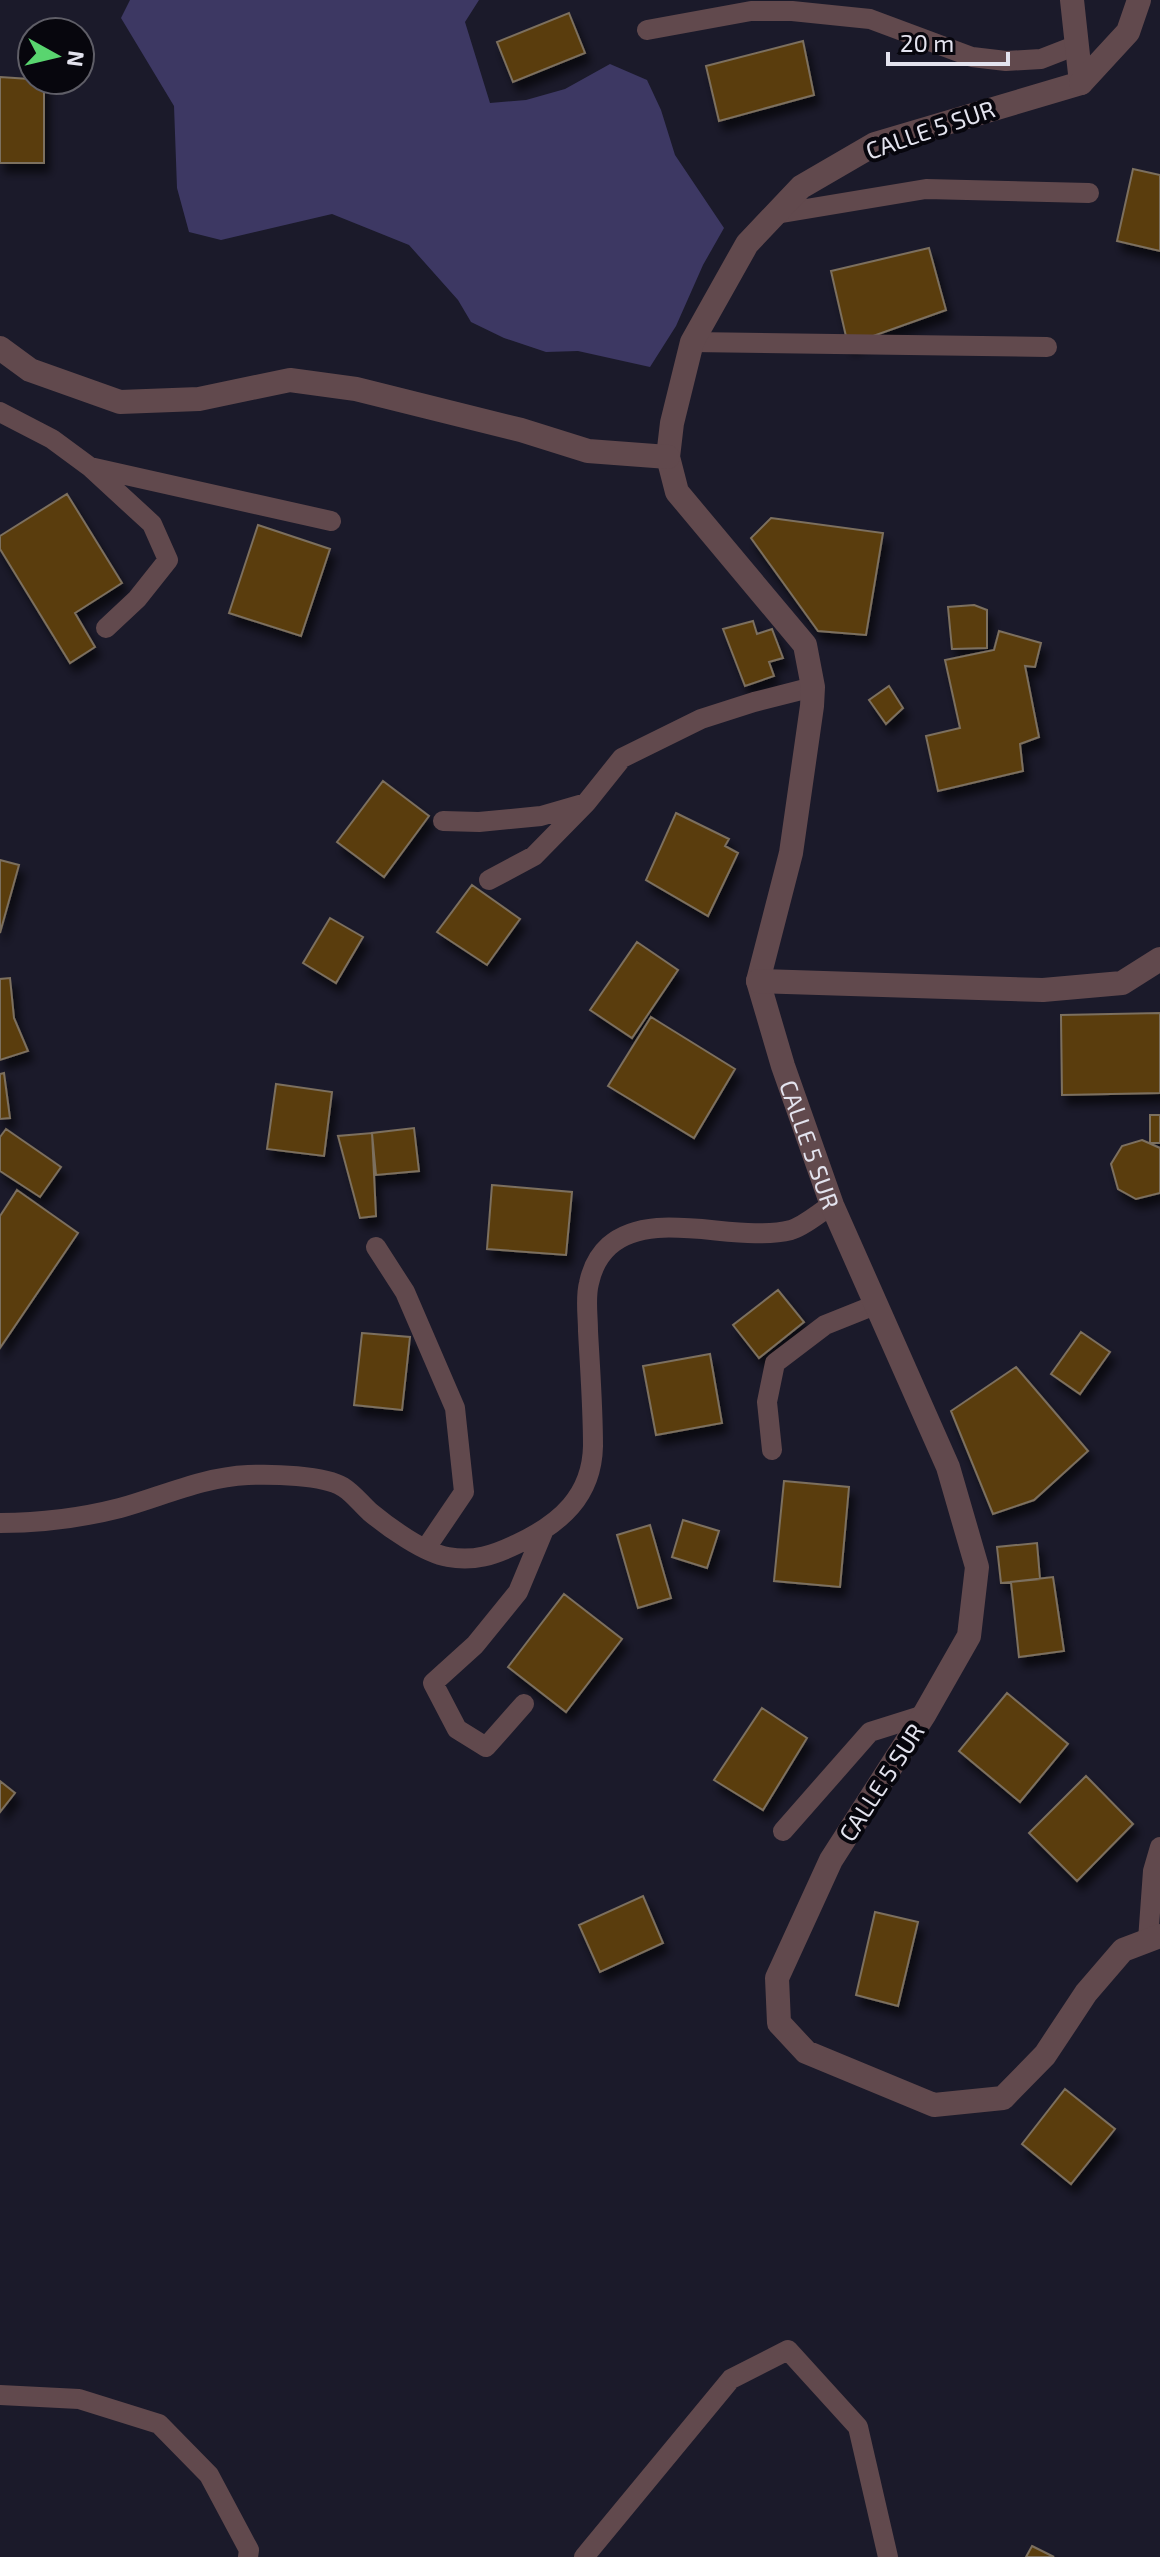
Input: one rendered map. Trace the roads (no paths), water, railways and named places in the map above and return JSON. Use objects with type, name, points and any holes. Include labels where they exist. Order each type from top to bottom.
[{"type":"street","points":[[1072,0],[1081,83]]},
{"type":"street","points":[[1081,83],[1128,32],[1139,0]]},
{"type":"street","name":"CALLE 5 SUR","points":[[1081,83],[875,144],[801,187],[747,244],[692,342],[672,423],[668,457],[677,492],[805,645],[813,687],[791,853],[758,981],[783,1066],[832,1205],[948,1467],[977,1567],[969,1636],[924,1715],[831,1860],[777,1978],[779,2023],[806,2052],[934,2105],[1003,2098],[1045,2055],[1086,1993],[1123,1950],[1154,1938]]},
{"type":"street","points":[[0,348],[30,370],[120,402],[199,399],[290,380],[356,389],[521,430],[588,451],[668,457]]},
{"type":"street","points":[[758,981],[1043,990],[1122,983],[1160,959]]},
{"type":"lane","points":[[647,30],[751,11],[792,11],[870,19],[972,57],[1041,59],[1077,45]]},
{"type":"lane","points":[[776,214],[926,189],[1089,193]]},
{"type":"lane","points":[[692,342],[1047,347]]},
{"type":"lane","points":[[0,412],[52,439],[90,467],[152,524],[168,560],[137,599],[106,628]]},
{"type":"lane","points":[[90,467],[331,521]]},
{"type":"lane","points":[[489,880],[534,856],[586,803],[622,758],[701,719],[813,687]]},
{"type":"lane","points":[[443,821],[479,822],[541,816],[586,803]]},
{"type":"lane","points":[[0,1523],[75,1517],[121,1507],[204,1481],[245,1475],[278,1475],[310,1478],[342,1486],[372,1513],[426,1548],[447,1557],[487,1558],[543,1532],[571,1509],[581,1493],[592,1462],[588,1286],[598,1258],[608,1247],[638,1229],[744,1234],[793,1230],[832,1205]]},
{"type":"lane","points":[[376,1247],[405,1292],[455,1408],[464,1492],[426,1548]]},
{"type":"lane","points":[[772,1450],[767,1402],[775,1363],[825,1325],[875,1305]]},
{"type":"lane","points":[[524,1704],[486,1747],[457,1729],[433,1683],[475,1645],[518,1592],[543,1532]]},
{"type":"lane","points":[[783,1831],[870,1732],[924,1715]]},
{"type":"lane","points":[[1154,1938],[1153,1871],[1160,1847]]},
{"type":"lane","points":[[584,2557],[731,2379],[788,2350],[858,2427],[888,2557]]},
{"type":"lane","points":[[0,2395],[79,2399],[159,2424],[209,2475],[249,2550],[248,2557]]}]
